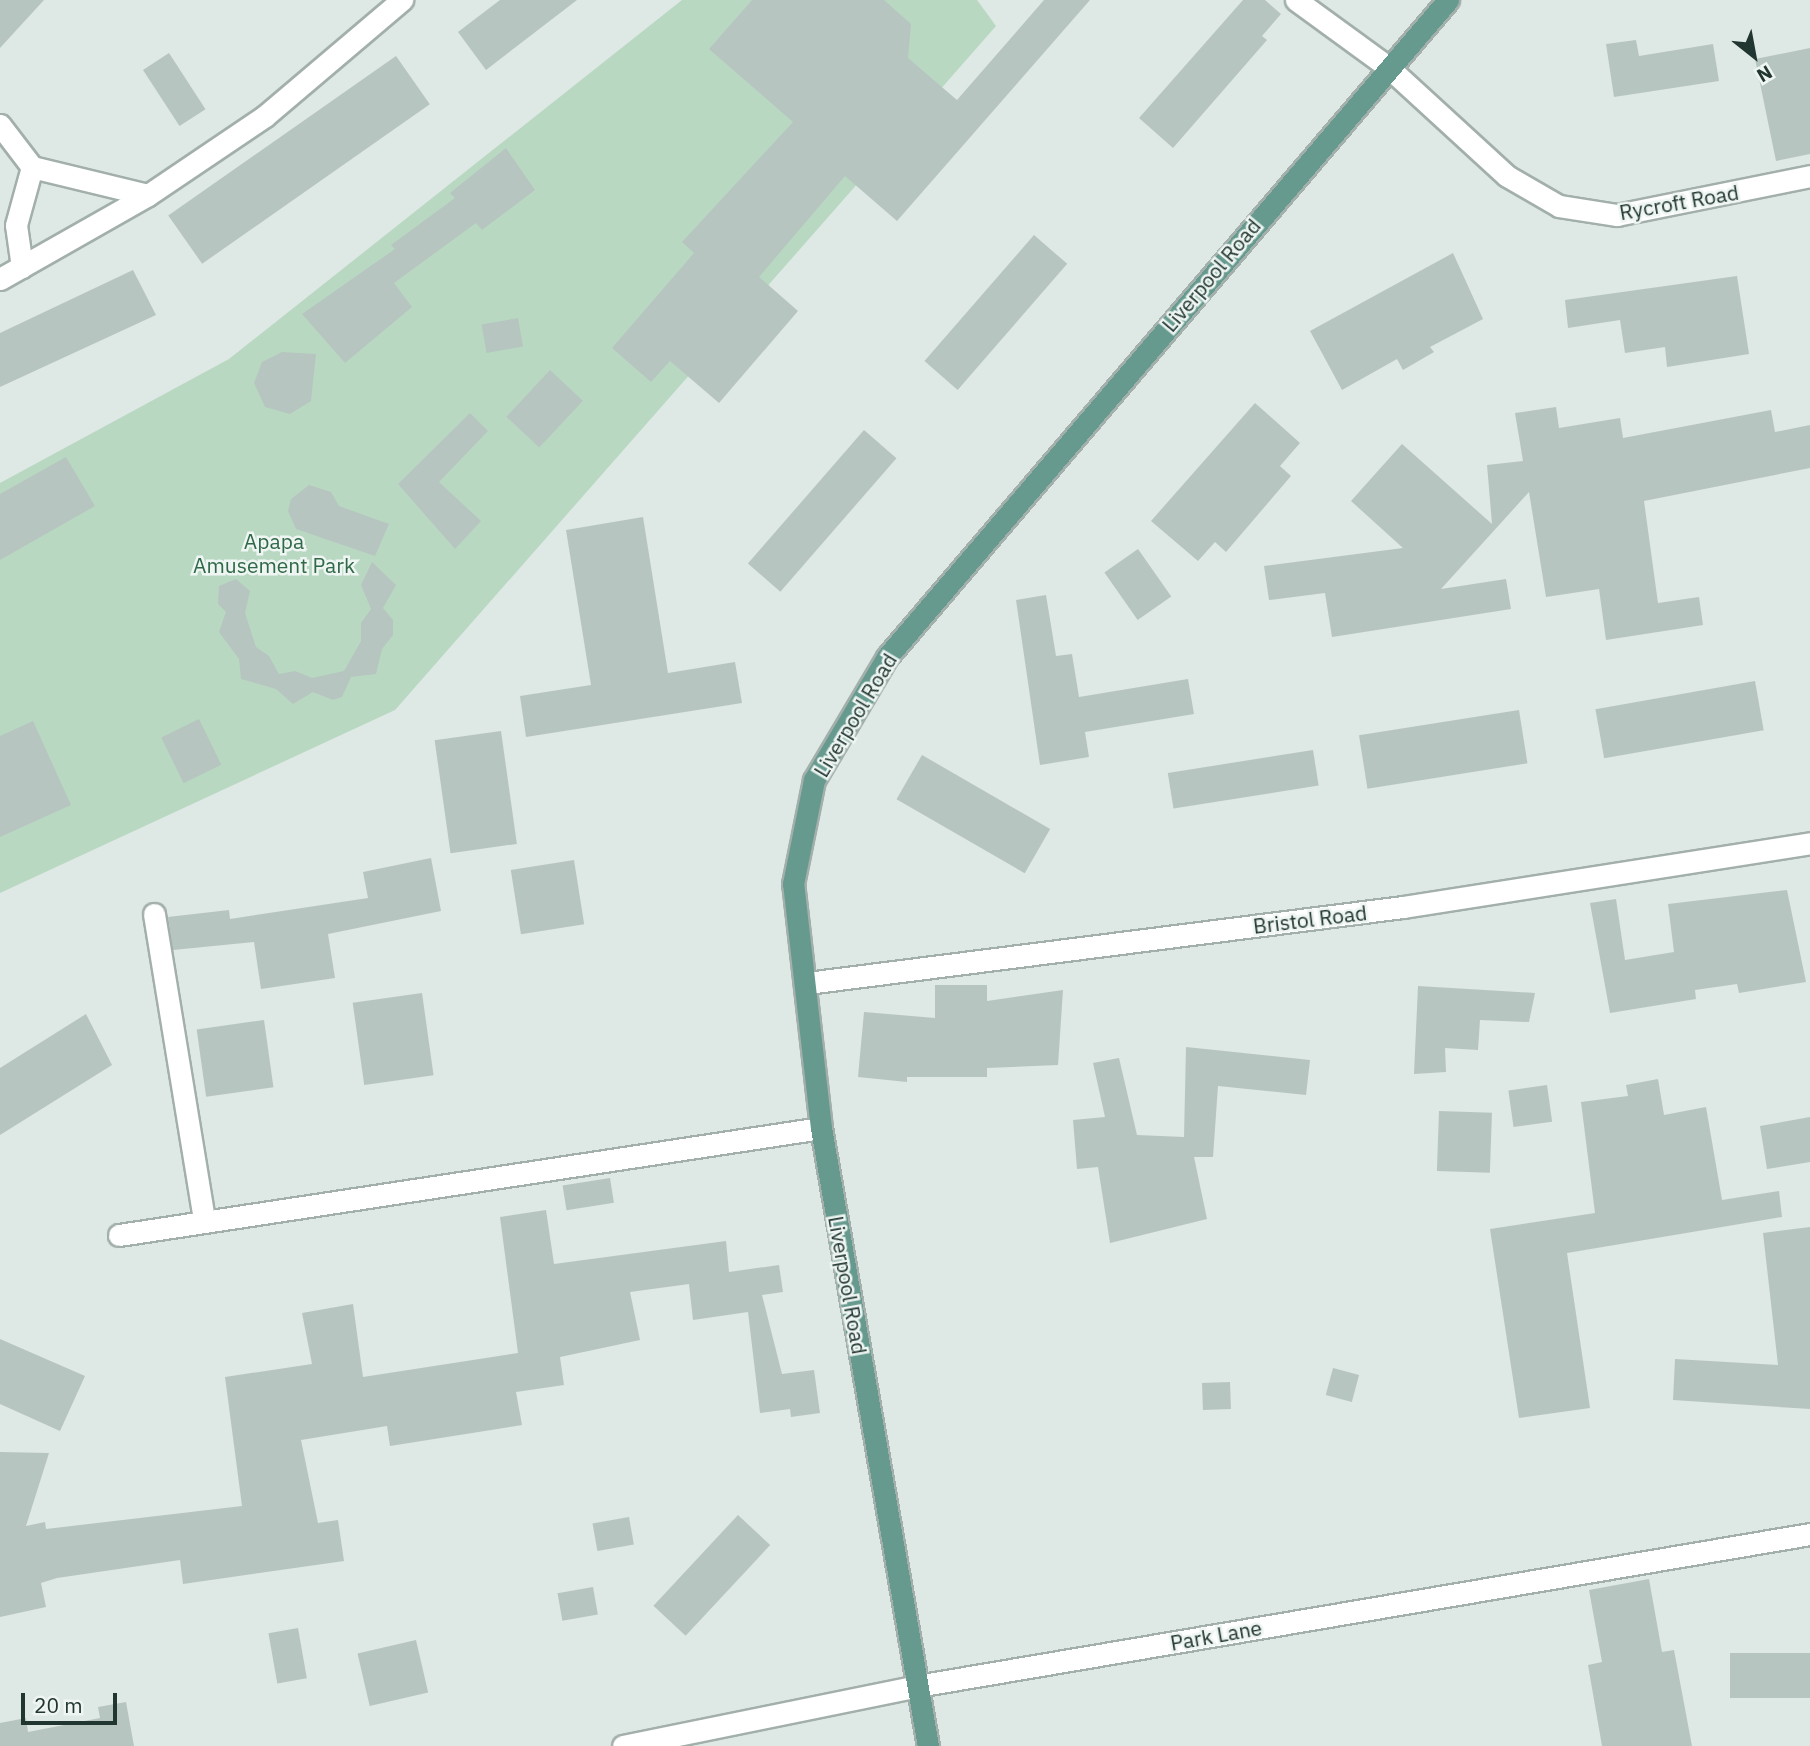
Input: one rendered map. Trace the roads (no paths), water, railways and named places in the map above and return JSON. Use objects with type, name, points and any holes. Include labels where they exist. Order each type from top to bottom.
[{"type":"main road","name":"Liverpool Road","points":[[928,1746],[821,1128],[807,983],[793,884],[814,780],[887,657],[1388,67],[1448,0]]},
{"type":"street","points":[[0,279],[148,195],[265,116],[402,0]]},
{"type":"street","name":"Rycroft Road","points":[[1296,0],[1388,67],[1507,176],[1559,206],[1617,215],[1810,176]]},
{"type":"street","points":[[0,125],[32,167],[148,195]]},
{"type":"street","points":[[22,267],[16,225],[32,167]]},
{"type":"street","name":"Bristol Road","points":[[807,983],[1403,907],[1810,843]]},
{"type":"street","points":[[154,914],[204,1220]]},
{"type":"street","points":[[118,1234],[821,1128]]},
{"type":"street","name":"Park Lane","points":[[623,1746],[918,1686],[1810,1534]]},
{"type":"park label","name":"Apapa Amusement Park","points":[[274,553]]}]
